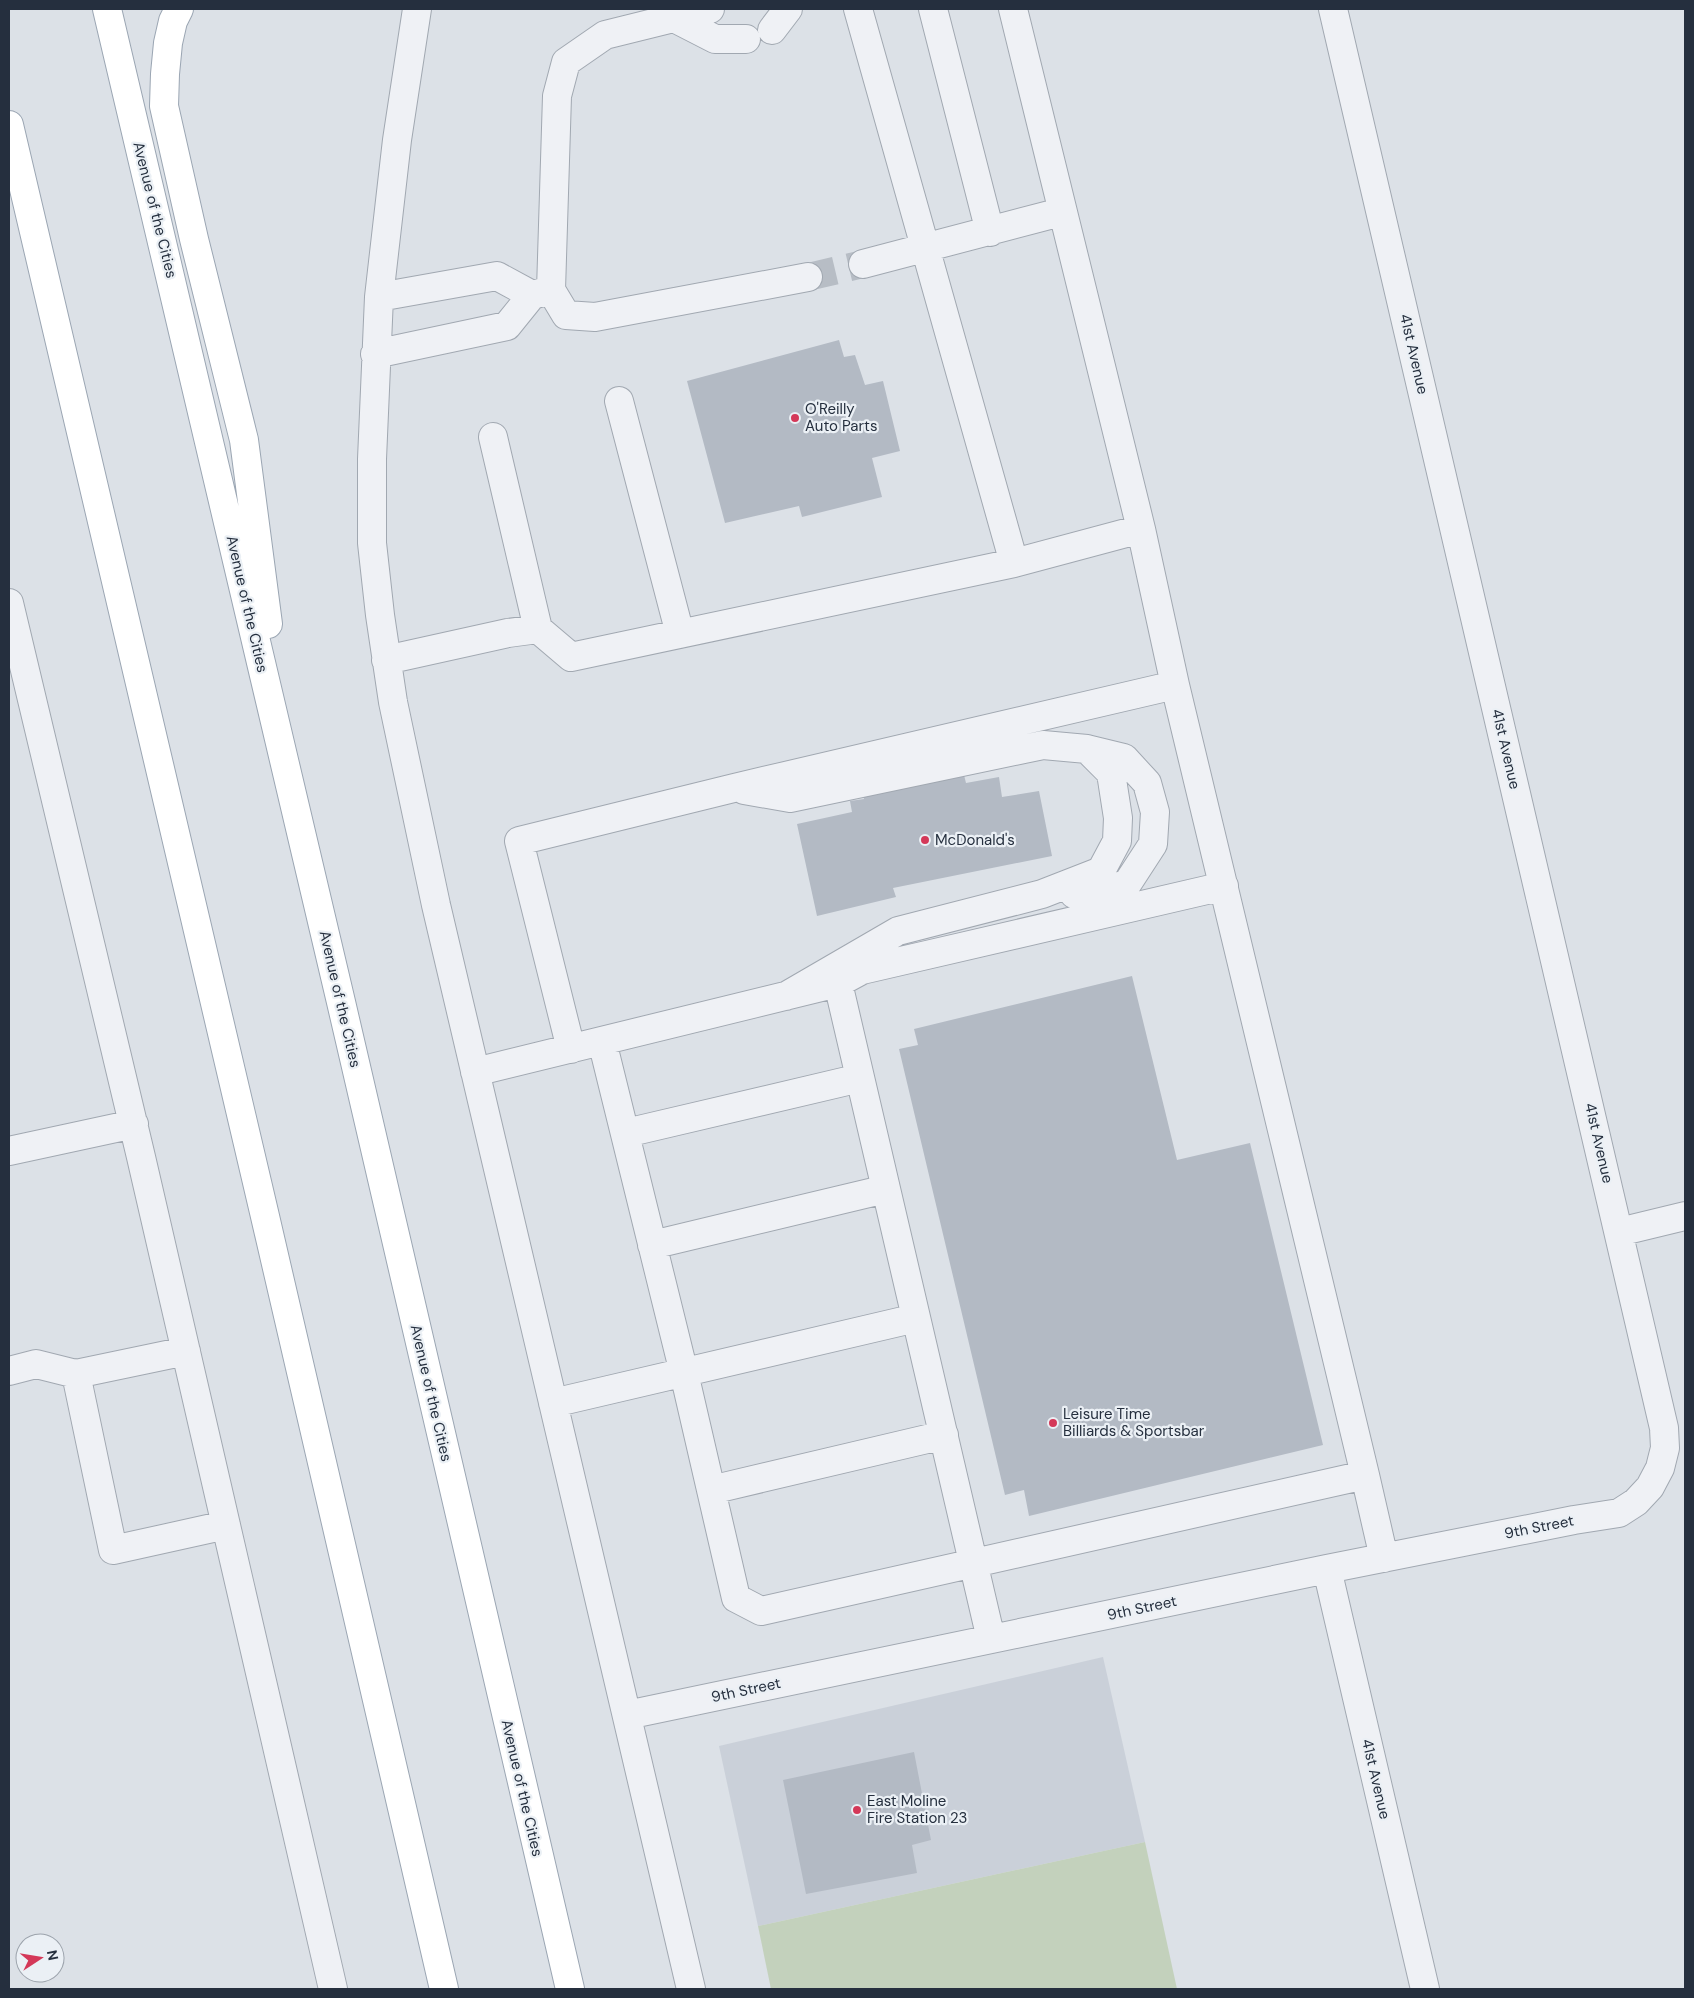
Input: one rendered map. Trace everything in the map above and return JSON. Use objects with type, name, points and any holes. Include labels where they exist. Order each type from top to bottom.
[{"type":"main road","name":"Avenue of the Cities","points":[[107,9],[570,1989]]},
{"type":"main road","points":[[179,9],[173,21],[168,43],[164,106],[194,239],[244,440],[287,774]]},
{"type":"main road","points":[[9,126],[260,1193],[444,1989]]},
{"type":"main road","points":[[9,182],[35,241]]},
{"type":"street","points":[[417,9],[397,140],[378,297],[375,354],[372,543],[386,660],[393,702],[436,905],[690,1989]]},
{"type":"street","points":[[375,354],[506,326],[542,293],[557,96],[566,62],[605,35],[710,9]]},
{"type":"street","points":[[858,9],[1014,563]]},
{"type":"street","points":[[933,9],[990,232]]},
{"type":"street","points":[[1012,9],[1141,529],[1176,685],[1384,1558]]},
{"type":"street","name":"41st Avenue","points":[[1332,9],[1620,1232],[1664,1428],[1665,1448],[1660,1468],[1650,1487]]},
{"type":"street","points":[[674,18],[715,39],[746,39]]},
{"type":"street","points":[[863,264],[1061,212]]},
{"type":"street","points":[[378,297],[497,276],[542,293],[566,315],[595,317],[808,277]]},
{"type":"street","points":[[619,402],[680,634]]},
{"type":"street","points":[[493,437],[538,628],[570,657],[1014,563],[1141,529]]},
{"type":"street","points":[[9,603],[134,1124],[333,1989]]},
{"type":"street","points":[[386,660],[538,628]]},
{"type":"street","points":[[571,1049],[519,841],[734,788],[1176,685]]},
{"type":"street","points":[[734,788],[790,798],[1043,745],[1087,749],[1124,758],[1147,783],[1155,812],[1153,844],[1127,884],[1087,894],[1042,894]]},
{"type":"street","points":[[786,996],[898,931],[1042,894],[1101,871],[1117,841],[1118,818],[1111,773],[1087,749]]},
{"type":"street","points":[[476,1072],[786,996],[838,982],[862,970],[1224,886]]},
{"type":"street","points":[[838,982],[991,1639]]},
{"type":"street","points":[[602,1041],[684,1372],[736,1598],[761,1611],[1365,1475]]},
{"type":"street","points":[[626,1133],[860,1078]]},
{"type":"street","points":[[9,1151],[134,1124]]},
{"type":"street","points":[[652,1244],[886,1190]]},
{"type":"street","points":[[1620,1232],[1685,1216]]},
{"type":"street","points":[[554,1403],[916,1318]]},
{"type":"street","points":[[9,1371],[36,1364],[76,1374],[186,1351]]},
{"type":"street","points":[[76,1374],[113,1550],[226,1525]]},
{"type":"street","points":[[711,1490],[944,1435]]},
{"type":"street","name":"9th Street","points":[[627,1715],[1327,1569],[1574,1520],[1619,1513],[1636,1502],[1650,1487]]},
{"type":"street","name":"41st Avenue","points":[[1327,1569],[1425,1989]]},
{"type":"shaded area","points":[[1103,1657],[1145,1842],[758,1926],[719,1746]]},
{"type":"green space","points":[[1145,1842],[1177,1989],[771,1989],[758,1926]]},
{"type":"building","name":"O'Reilly Auto Parts","points":[[839,340],[844,357],[855,355],[865,385],[883,381],[900,451],[872,458],[882,497],[802,517],[799,506],[725,523],[687,381]]},
{"type":"building","name":"McDonald's","points":[[858,770],[964,775],[966,783],[999,777],[1002,797],[1039,791],[1052,856],[893,888],[896,897],[817,916],[797,824],[852,812],[850,801],[864,799]]},
{"type":"building","points":[[1132,976],[1177,1160],[1250,1143],[1323,1445],[1029,1516],[1024,1490],[1005,1495],[899,1049],[918,1045],[914,1029]]},
{"type":"building","name":"East Moline Fire Station 23","points":[[914,1752],[931,1840],[912,1845],[917,1873],[806,1894],[783,1780]]},
{"type":"tunnel","points":[[808,277],[863,264]]},
{"type":"place","name":"O'Reilly Auto Parts","points":[[795,418]]},
{"type":"place","name":"McDonald's","points":[[925,840]]},
{"type":"place","name":"Leisure Time Billiards & Sportsbar","points":[[1053,1423]]},
{"type":"place","name":"East Moline Fire Station 23","points":[[857,1810]]}]
